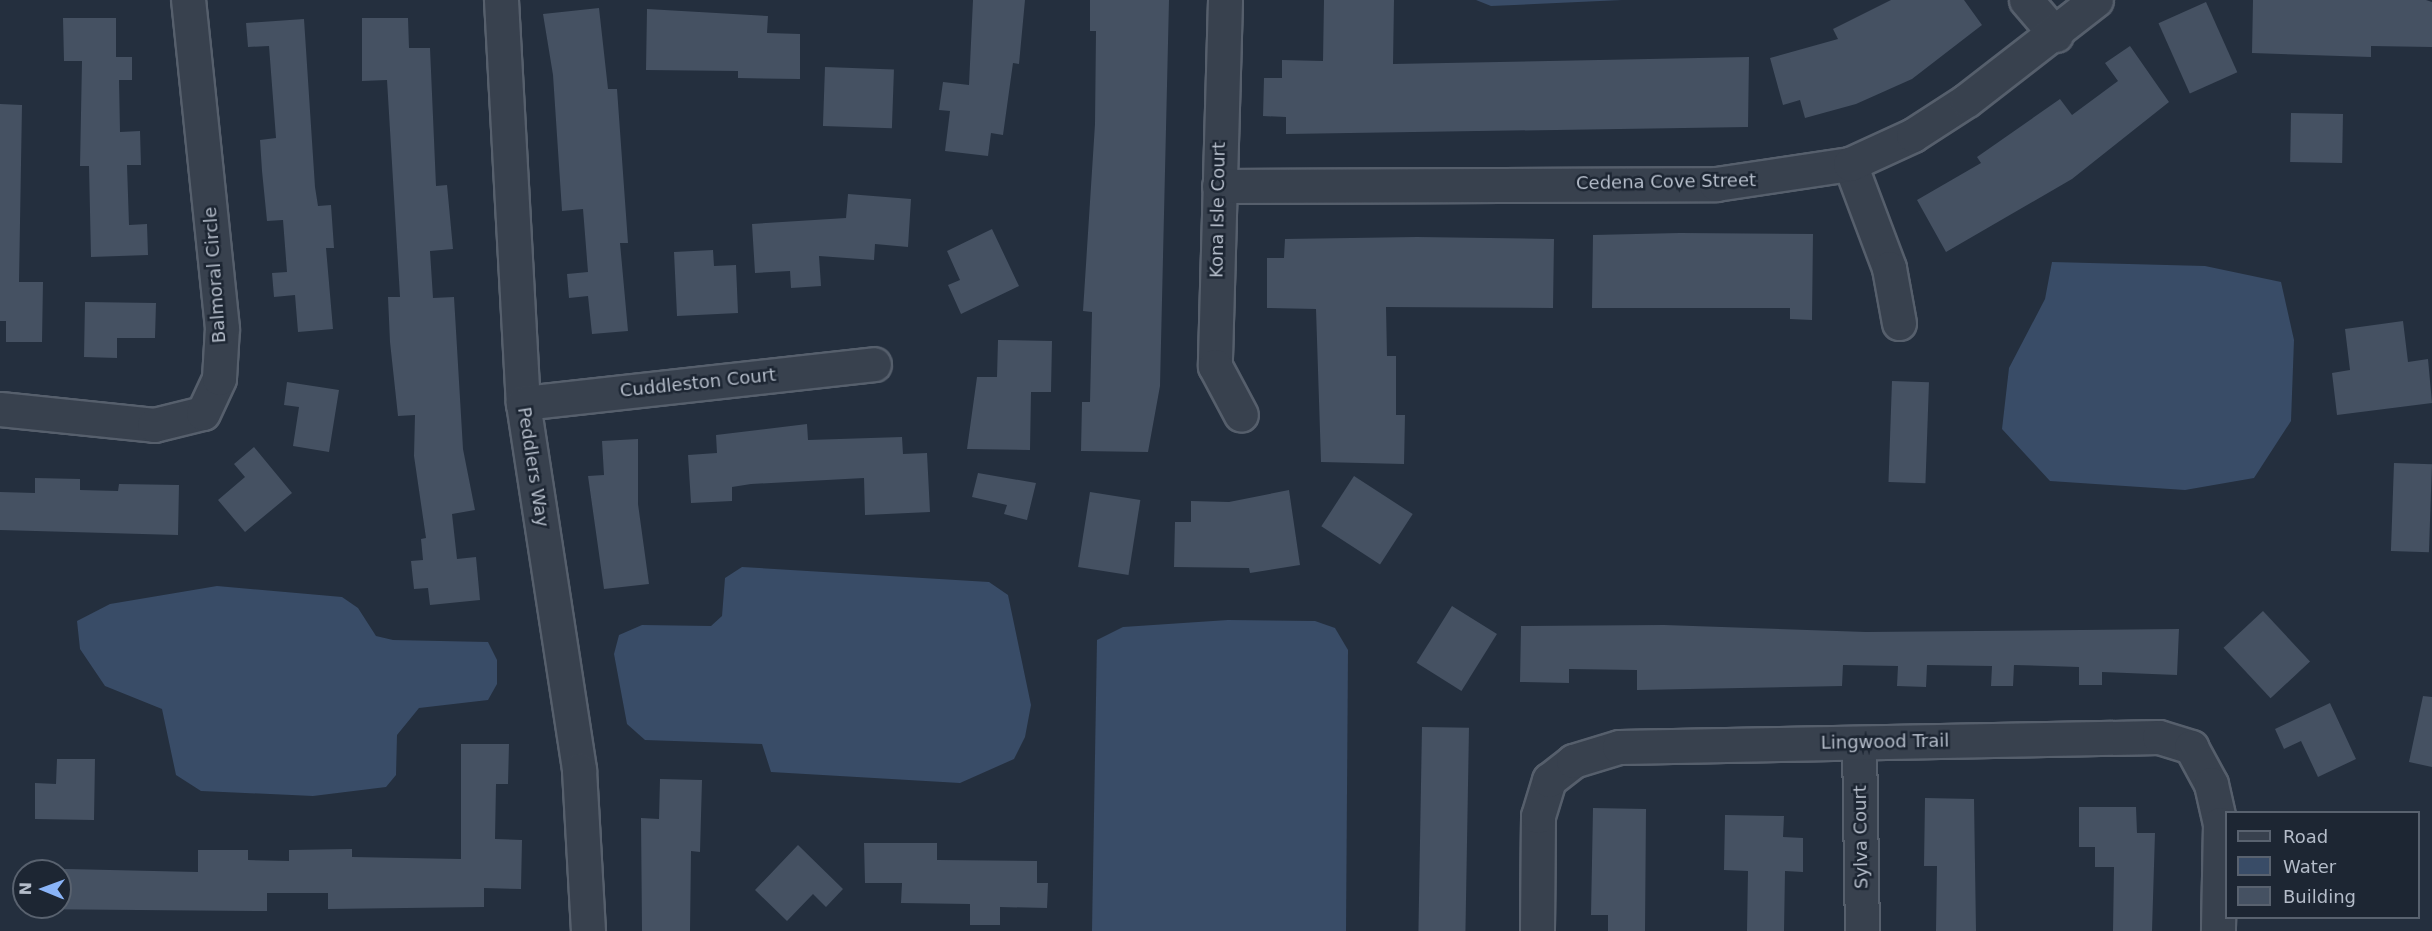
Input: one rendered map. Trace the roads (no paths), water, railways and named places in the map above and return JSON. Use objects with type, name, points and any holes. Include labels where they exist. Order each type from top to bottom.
[{"type":"street","name":"Balmoral Circle","points":[[0,409],[154,425],[203,413],[215,387],[222,328],[188,0]]},
{"type":"street","name":"Peddlers Way","points":[[501,0],[523,403],[579,770],[588,931]]},
{"type":"street","name":"Kona Isle Court","points":[[1225,0],[1215,366],[1241,415]]},
{"type":"street","points":[[2026,0],[2056,35]]},
{"type":"street","name":"Cedena Cove Street","points":[[1219,186],[1716,184],[1850,164],[1913,135],[2056,35],[2096,0]]},
{"type":"street","points":[[1850,164],[1889,268],[1899,323]]},
{"type":"street","name":"Cuddleston Court","points":[[523,403],[874,364]]},
{"type":"street","name":"Lingwood Trail","points":[[1537,931],[1538,816],[1549,780],[1573,761],[1619,747],[2159,736],[2192,747],[2211,784],[2220,824],[2218,931]]},
{"type":"street","name":"Sylva Court","points":[[1859,742],[1862,931]]},
{"type":"water","points":[[1476,0],[1622,0],[1491,6]]},
{"type":"water","points":[[2052,262],[2205,266],[2281,282],[2294,340],[2291,421],[2254,478],[2185,490],[2050,481],[2002,429],[2009,368],[2045,299]]},
{"type":"water","points":[[742,567],[989,582],[1008,595],[1031,705],[1025,737],[1014,759],[960,783],[771,772],[762,744],[645,740],[627,724],[614,654],[619,635],[642,625],[711,626],[722,616],[725,578]]},
{"type":"water","points":[[217,586],[342,597],[358,608],[376,636],[393,640],[488,642],[497,660],[497,684],[488,700],[419,708],[397,735],[396,775],[386,787],[313,796],[201,791],[176,775],[162,709],[105,686],[80,649],[77,621],[110,604]]},
{"type":"water","points":[[1228,620],[1315,621],[1335,628],[1348,650],[1346,931],[1092,931],[1097,640],[1123,627]]}]
